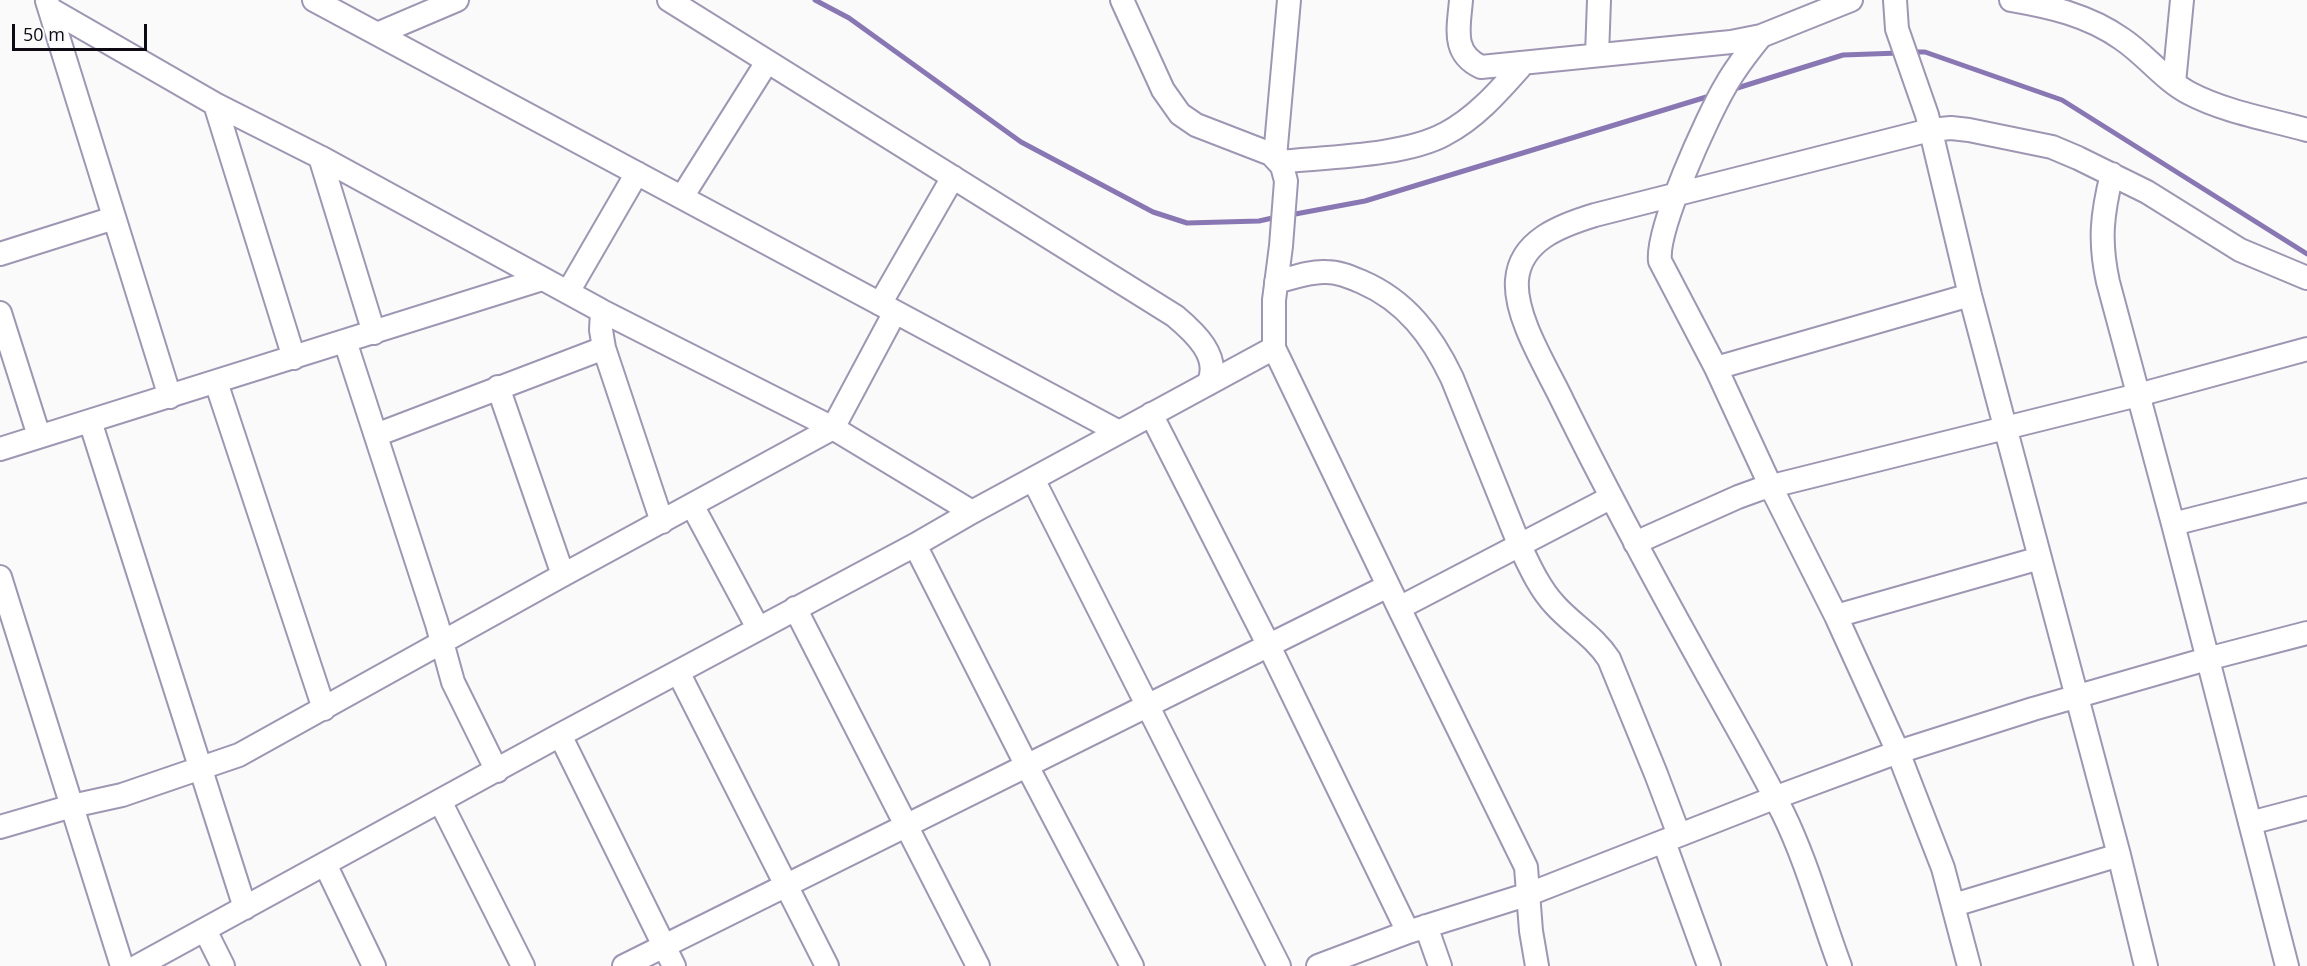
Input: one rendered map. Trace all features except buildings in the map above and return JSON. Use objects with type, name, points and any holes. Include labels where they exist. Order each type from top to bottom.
[{"type":"street","points":[[314,0],[1119,432]]},
{"type":"street","points":[[377,34],[457,0]]},
{"type":"street","points":[[669,0],[1175,316],[1204,345],[1211,366],[1212,376],[1208,384]]},
{"type":"street","points":[[1122,0],[1163,90],[1180,114],[1196,125],[1245,143],[1277,159],[1420,145],[1447,134],[1476,113],[1523,64]]},
{"type":"street","points":[[1289,0],[1277,159],[1284,171],[1286,192],[1272,315],[1274,348],[1388,586],[1521,854],[1526,867],[1531,931],[1537,966]]},
{"type":"street","points":[[1461,0],[1460,46],[1470,62],[1481,67],[1731,42],[1761,36],[1851,0]]},
{"type":"street","points":[[1597,55],[1599,0]]},
{"type":"street","points":[[1895,0],[1897,29],[1919,87],[1970,295],[2119,855],[2146,966]]},
{"type":"street","points":[[2011,0],[2066,10],[2093,22],[2122,39],[2174,83],[2204,100],[2307,130]]},
{"type":"street","points":[[2174,83],[2182,0]]},
{"type":"street","points":[[48,4],[215,104],[320,157],[602,311],[833,428],[972,512]]},
{"type":"street","points":[[48,4],[170,396]]},
{"type":"street","points":[[1761,36],[1725,87],[1703,131],[1663,235],[1660,261],[1716,368],[1771,487],[1836,616],[1898,752],[1929,829],[1954,905],[1969,966]]},
{"type":"street","points":[[682,197],[767,62]]},
{"type":"street","points":[[215,104],[294,358]]},
{"type":"street","points":[[1840,966],[1809,878],[1774,798],[1610,498],[1530,333],[1517,296],[1517,278],[1524,257],[1533,245],[1551,233],[1570,223],[1595,215],[1930,130],[1951,128],[2052,147],[2147,192],[2240,250],[2307,278]]},
{"type":"street","points":[[320,157],[374,333]]},
{"type":"street","points":[[568,292],[637,173]]},
{"type":"street","points":[[2112,174],[2102,221],[2102,248],[2116,318],[2173,524],[2287,966]]},
{"type":"street","points":[[0,826],[72,806],[108,799],[239,755],[833,428],[888,308],[953,177]]},
{"type":"street","points":[[0,254],[114,218]]},
{"type":"street","points":[[1276,282],[1316,272],[1339,273],[1382,291],[1423,327],[1440,353],[1519,544],[1553,604],[1599,644],[1609,658],[1656,774],[1671,839],[1709,966]]},
{"type":"street","points":[[0,449],[542,279]]},
{"type":"street","points":[[1716,368],[1970,295]]},
{"type":"street","points":[[602,311],[601,330],[604,348],[662,522]]},
{"type":"street","points":[[0,313],[39,436]]},
{"type":"street","points":[[345,341],[453,682],[497,771]]},
{"type":"street","points":[[376,435],[604,348]]},
{"type":"street","points":[[138,966],[1274,348]]},
{"type":"street","points":[[1635,543],[1738,497],[1771,487],[2138,395],[2307,349]]},
{"type":"street","points":[[216,382],[324,709]]},
{"type":"street","points":[[498,387],[563,575]]},
{"type":"street","points":[[1151,414],[1417,929],[1440,966]]},
{"type":"street","points":[[90,421],[245,908]]},
{"type":"street","points":[[1034,479],[1279,966]]},
{"type":"street","points":[[2173,524],[2307,490]]},
{"type":"street","points":[[1399,608],[1610,498]]},
{"type":"street","points":[[693,505],[758,628]]},
{"type":"street","points":[[915,545],[1132,966]]},
{"type":"street","points":[[1836,616],[2040,558]]},
{"type":"street","points":[[0,577],[122,966]]},
{"type":"street","points":[[624,966],[1388,586]]},
{"type":"street","points":[[795,608],[978,966]]},
{"type":"street","points":[[1318,966],[1417,929],[1529,894],[1898,752],[2207,658],[2307,633]]},
{"type":"street","points":[[678,672],[827,966]]},
{"type":"street","points":[[560,735],[674,966]]},
{"type":"street","points":[[440,801],[523,966]]},
{"type":"street","points":[[2250,823],[2307,808]]},
{"type":"street","points":[[1954,905],[2119,855]]},
{"type":"street","points":[[325,864],[375,966]]},
{"type":"street","points":[[205,930],[223,966]]},
{"type":"waterway","points":[[815,0],[849,18],[1021,142],[1153,212],[1187,223],[1259,221],[1277,217]]},
{"type":"waterway","points":[[1911,52],[1925,52],[2062,100],[2307,254]]},
{"type":"waterway","points":[[1734,89],[1843,55],[1899,53]]},
{"type":"waterway","points":[[1290,215],[1365,201],[1713,95]]}]
